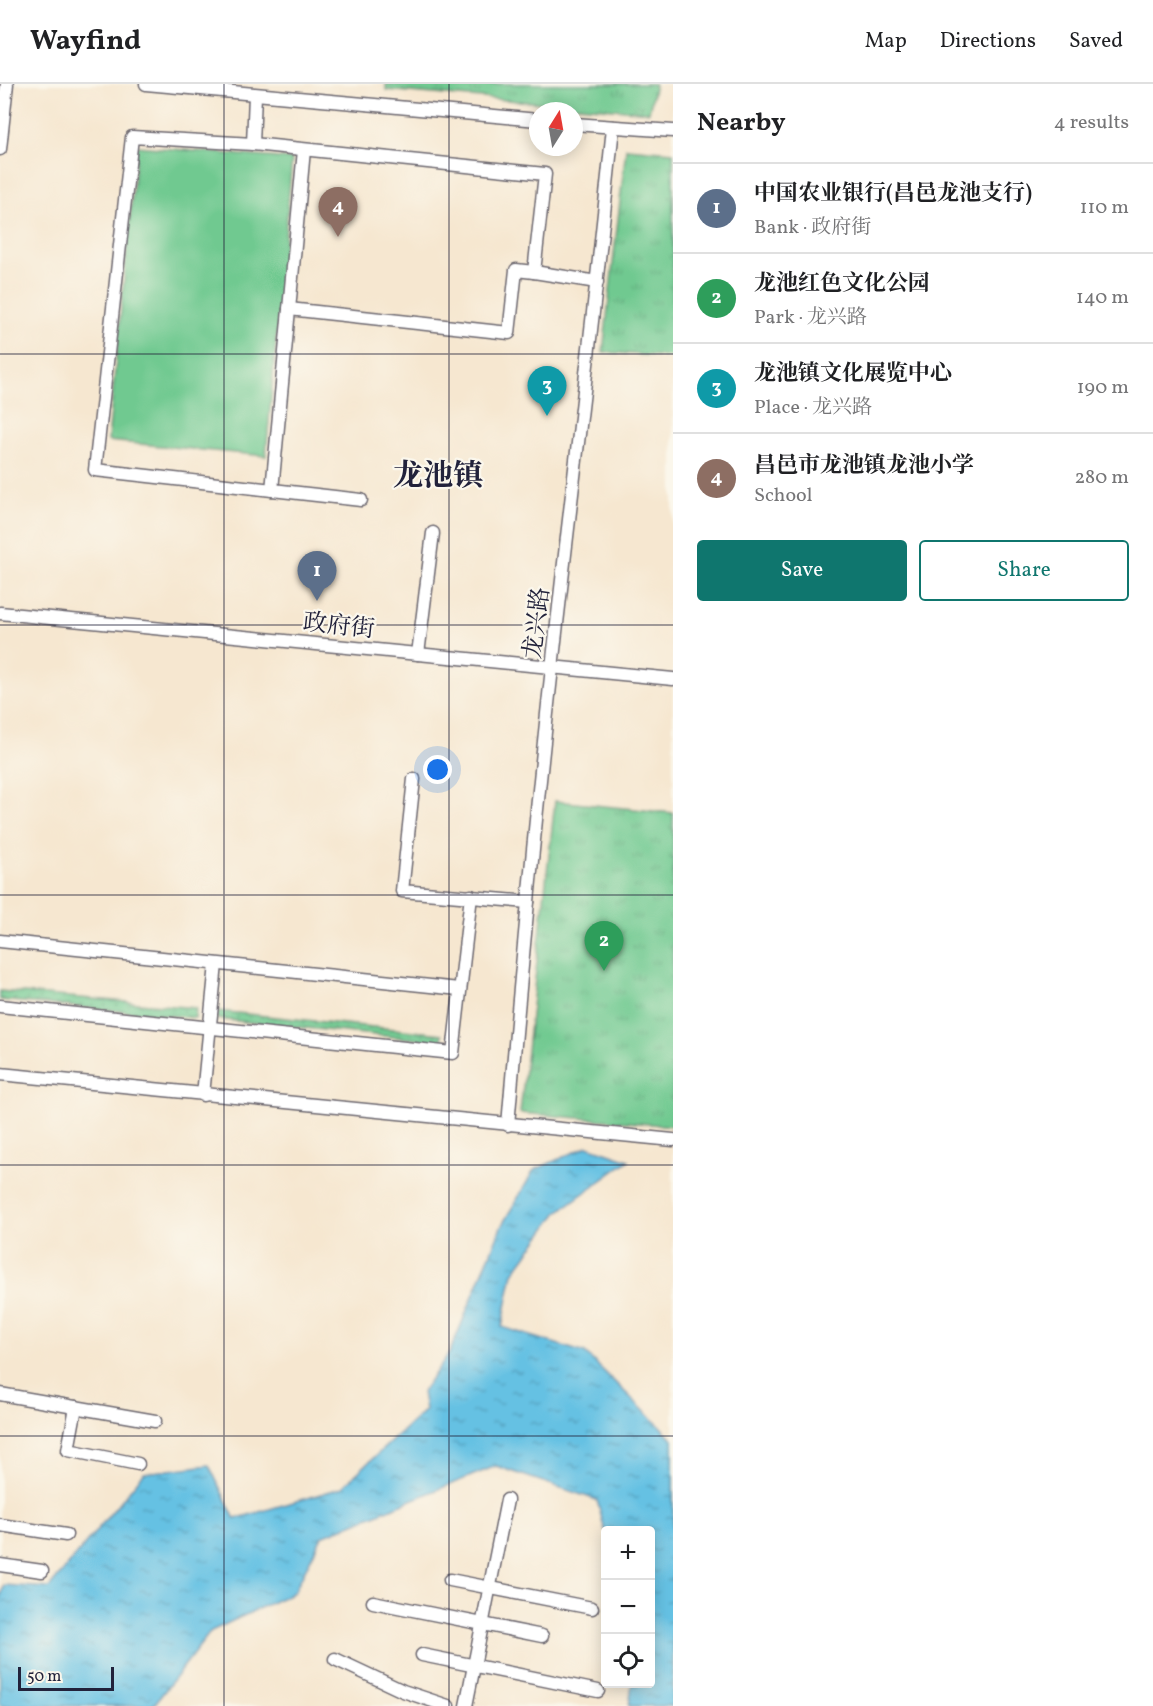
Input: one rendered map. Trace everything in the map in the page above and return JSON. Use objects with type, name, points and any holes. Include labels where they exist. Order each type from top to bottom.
[{"type":"street","points":[[0,149],[7,84]]},
{"type":"street","points":[[147,84],[529,119]]},
{"type":"street","points":[[253,144],[255,95]]},
{"type":"street","points":[[583,125],[673,131]]},
{"type":"street","name":"龙兴路","points":[[508,1125],[552,667],[613,127]]},
{"type":"street","points":[[361,500],[95,470],[132,137],[253,144],[545,174],[534,272]]},
{"type":"street","points":[[272,490],[304,150]]},
{"type":"street","points":[[289,309],[509,333],[516,270],[597,282]]},
{"type":"street","points":[[418,654],[433,533]]},
{"type":"street","name":"政府街","points":[[0,613],[673,679]]},
{"type":"street","points":[[414,779],[402,891],[528,902]]},
{"type":"street","points":[[0,1006],[453,1053],[471,896]]},
{"type":"street","points":[[0,941],[459,989]]},
{"type":"street","points":[[203,1095],[216,964]]},
{"type":"street","points":[[0,1074],[673,1140]]},
{"type":"street","points":[[0,1394],[155,1421]]},
{"type":"street","points":[[76,1407],[68,1450],[138,1464]]},
{"type":"street","points":[[466,1706],[507,1500]]},
{"type":"street","points":[[0,1525],[66,1535]]},
{"type":"street","points":[[0,1565],[42,1571]]},
{"type":"street","points":[[450,1580],[592,1608]]},
{"type":"street","points":[[373,1602],[542,1636]]},
{"type":"street","points":[[422,1655],[598,1691]]},
{"type":"street","points":[[335,1659],[402,1691],[448,1706]]},
{"type":"green space","points":[[386,84],[655,84],[649,112],[583,106],[583,102],[529,102],[386,90]]},
{"type":"green space","points":[[137,146],[292,159],[266,456],[108,441]]},
{"type":"green space","points":[[626,148],[673,152],[673,357],[603,352]]},
{"type":"green space","points":[[555,801],[673,813],[673,1126],[520,1113]]},
{"type":"green space","points":[[0,991],[196,1008],[195,1018],[0,1000]]},
{"type":"green space","points":[[218,1011],[442,1034],[442,1042],[217,1019]]},
{"type":"water","points":[[588,1146],[629,1160],[558,1212],[513,1273],[502,1327],[585,1353],[673,1439],[673,1706],[629,1706],[631,1688],[655,1688],[655,1526],[604,1526],[597,1500],[496,1466],[322,1536],[294,1592],[211,1631],[153,1706],[0,1706],[0,1600],[4,1585],[49,1588],[144,1473],[209,1465],[235,1519],[341,1488],[425,1410],[422,1392],[450,1352],[502,1225],[534,1170]]},
{"type":"place","name":"昌邑市龙池镇龙池小学","points":[[338,237]]},
{"type":"place","name":"龙池镇文化展览中心","points":[[547,416]]},
{"type":"place","name":"中国农业银行(昌邑龙池支行)","points":[[317,601]]},
{"type":"place","name":"龙池红色文化公园","points":[[604,971]]},
{"type":"district","name":"龙池镇","points":[[438,475]]}]
